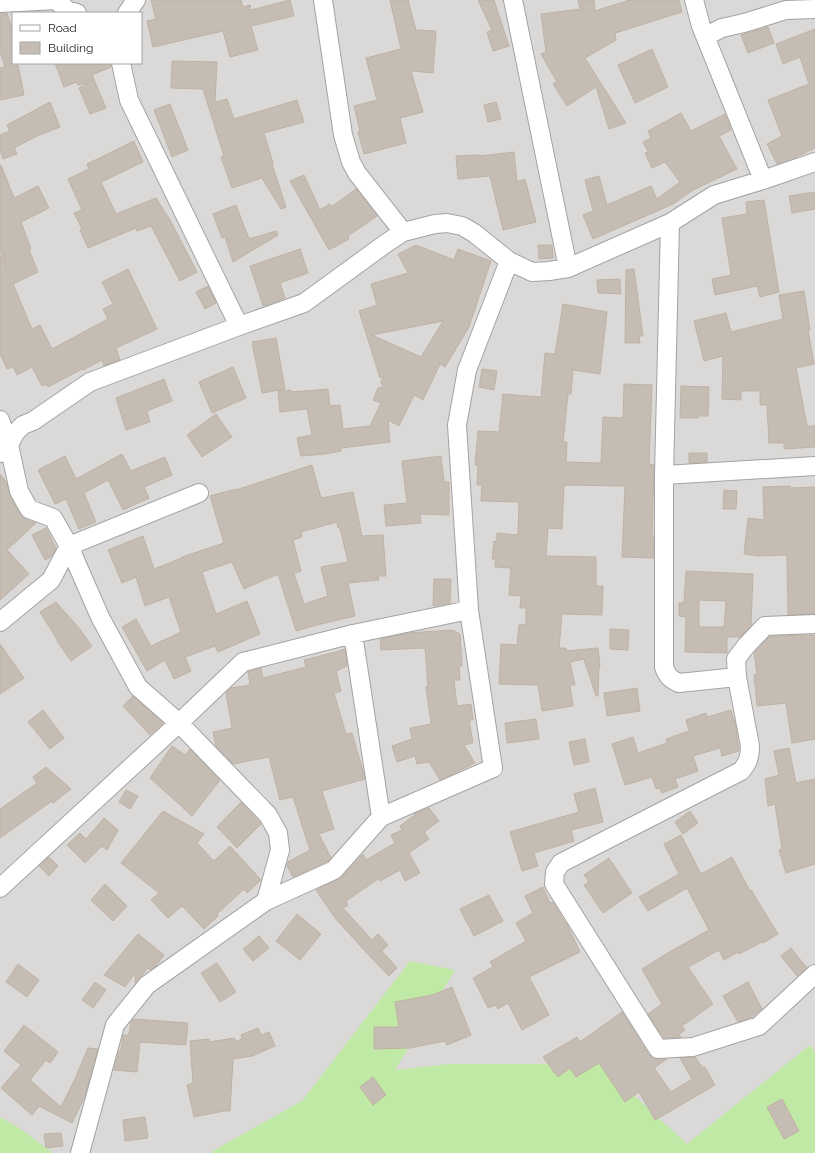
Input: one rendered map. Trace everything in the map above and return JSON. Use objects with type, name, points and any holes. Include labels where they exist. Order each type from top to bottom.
[{"type":"street","points":[[0,3],[56,0],[67,10],[74,12]]},
{"type":"street","points":[[129,12],[136,0]]},
{"type":"street","points":[[323,0],[343,135],[351,162],[357,173],[403,232]]},
{"type":"street","points":[[513,0],[568,268]]},
{"type":"street","points":[[694,0],[701,26],[764,180]]},
{"type":"street","points":[[706,36],[722,28],[786,10],[815,9]]},
{"type":"street","points":[[122,64],[129,100],[239,326]]},
{"type":"street","points":[[5,449],[15,433],[23,425],[33,421],[90,382],[304,303],[403,232],[435,224],[447,223],[462,226],[474,232],[510,261],[532,272],[568,268],[670,223],[714,195],[764,180],[815,162]]},
{"type":"street","points":[[670,223],[664,475],[664,667],[671,680],[679,683],[737,677]]},
{"type":"street","points":[[80,1153],[115,1025],[147,985],[266,901],[334,870],[381,817],[493,768],[469,610],[457,425],[467,370],[510,261]]},
{"type":"street","points":[[0,420],[5,449],[19,491],[29,509],[53,518],[69,546],[100,617],[138,687],[179,723],[268,815],[278,833],[280,850],[266,901]]},
{"type":"street","points":[[664,475],[815,466]]},
{"type":"street","points":[[0,622],[51,580],[69,546],[199,493]]},
{"type":"street","points":[[0,888],[243,662],[353,634],[469,610]]},
{"type":"street","points":[[815,624],[765,626],[746,646],[736,660],[737,677],[750,746],[750,756],[747,764],[741,771],[561,863],[555,872],[554,884],[658,1049],[693,1047],[759,1026],[815,974]]},
{"type":"street","points":[[353,634],[381,817]]},
{"type":"shaded area","points":[[0,0],[815,0],[815,1153],[0,1153]]},
{"type":"green space","points":[[410,961],[455,970],[395,1070],[449,1064],[600,1064],[687,1144],[810,1045],[815,1053],[815,1153],[210,1153],[302,1101]]},
{"type":"green space","points":[[0,1117],[19,1128],[53,1153],[0,1153]]},
{"type":"building","points":[[151,0],[241,0],[243,7],[250,5],[251,10],[290,0],[294,16],[251,26],[258,50],[230,57],[223,31],[153,47],[147,21],[156,19]]},
{"type":"building","points":[[390,0],[408,0],[416,30],[436,31],[433,73],[411,71],[423,112],[400,118],[406,143],[364,154],[358,132],[360,131],[354,106],[377,100],[366,58],[401,49]]},
{"type":"building","points":[[478,0],[494,0],[509,46],[493,51],[487,32],[492,30]]},
{"type":"building","points":[[578,0],[594,0],[595,11],[630,0],[679,0],[682,12],[615,33],[616,40],[585,58],[626,123],[609,129],[596,87],[567,106],[553,84],[557,82],[541,54],[546,52],[541,14],[580,9]]},
{"type":"building","points":[[0,13],[7,13],[12,29],[12,64],[13,66],[18,65],[24,95],[0,100],[0,68],[5,67],[0,52]]},
{"type":"building","points":[[768,27],[774,43],[748,53],[741,35]]},
{"type":"building","points":[[815,29],[815,148],[777,164],[767,144],[782,136],[768,100],[809,84],[800,57],[783,64],[776,44]]},
{"type":"building","points":[[652,49],[668,87],[635,103],[618,65]]},
{"type":"building","points":[[172,61],[217,62],[215,102],[227,99],[234,119],[297,100],[304,122],[264,133],[286,207],[281,209],[262,178],[232,188],[221,157],[224,156],[203,89],[171,88]]},
{"type":"building","points":[[55,64],[111,64],[111,67],[92,75],[106,108],[90,114],[79,88],[88,83],[78,85],[77,82],[64,87]]},
{"type":"building","points":[[50,102],[60,127],[37,136],[14,148],[17,154],[3,159],[0,150],[0,135],[10,131],[7,125]]},
{"type":"building","points":[[496,102],[501,119],[488,122],[484,105]]},
{"type":"building","points":[[170,104],[188,150],[172,157],[154,110]]},
{"type":"building","points":[[681,113],[691,131],[725,114],[731,130],[719,136],[737,169],[693,190],[673,204],[593,239],[583,215],[593,211],[585,180],[599,176],[607,205],[651,186],[657,199],[680,182],[665,162],[652,168],[645,153],[648,152],[643,142],[651,138],[648,131]]},
{"type":"building","points":[[134,141],[143,162],[101,182],[116,214],[156,198],[170,220],[197,272],[180,281],[151,226],[137,231],[136,228],[88,248],[80,230],[82,229],[74,213],[82,210],[68,179],[89,169],[87,164]]},
{"type":"building","points":[[514,152],[517,182],[525,179],[536,222],[503,230],[490,176],[458,179],[456,156],[480,156]]},
{"type":"building","points":[[0,165],[14,198],[38,186],[49,208],[21,222],[31,249],[29,250],[38,272],[13,284],[32,329],[40,325],[52,349],[108,319],[103,309],[113,304],[102,282],[128,269],[157,329],[116,348],[120,360],[104,366],[102,360],[48,387],[47,384],[42,386],[32,367],[17,375],[13,367],[7,369],[0,354],[0,254],[6,265],[0,249]]},
{"type":"building","points":[[304,175],[320,210],[330,204],[331,207],[356,189],[377,216],[348,236],[349,239],[329,250],[290,181]]},
{"type":"building","points":[[815,192],[815,209],[792,213],[789,196]]},
{"type":"building","points":[[764,200],[779,292],[760,297],[757,286],[715,295],[712,279],[731,275],[722,218],[747,214],[746,202]]},
{"type":"building","points":[[236,205],[249,239],[276,231],[278,235],[233,262],[225,237],[222,238],[213,214]]},
{"type":"building","points":[[416,245],[454,260],[458,249],[491,261],[469,327],[445,367],[440,364],[423,400],[414,395],[399,426],[388,420],[390,442],[341,448],[341,451],[325,454],[301,456],[297,438],[312,435],[307,409],[280,412],[278,391],[291,390],[291,392],[328,389],[330,406],[340,405],[343,429],[370,426],[381,403],[373,400],[378,388],[383,387],[381,382],[384,377],[380,378],[359,311],[377,305],[371,284],[408,273],[398,254]],"holes":[[[443,321],[421,357],[372,335]]]},
{"type":"building","points":[[538,245],[552,245],[553,258],[539,259]]},
{"type":"building","points":[[300,249],[308,273],[280,283],[285,298],[263,306],[250,266]]},
{"type":"building","points":[[634,269],[643,336],[639,336],[640,343],[625,343],[626,270]]},
{"type":"building","points":[[620,279],[621,294],[598,293],[597,280]]},
{"type":"building","points":[[208,286],[216,303],[205,309],[196,292]]},
{"type":"building","points":[[804,291],[810,330],[808,330],[814,364],[796,368],[807,426],[815,426],[815,447],[784,449],[784,443],[769,443],[767,405],[760,405],[760,391],[741,391],[741,400],[722,399],[723,356],[704,361],[694,321],[726,313],[731,332],[783,319],[779,295]]},
{"type":"building","points":[[563,304],[607,312],[600,374],[573,370],[571,394],[568,394],[563,442],[567,442],[566,462],[601,463],[603,417],[623,418],[624,384],[652,385],[649,464],[654,465],[652,537],[654,537],[654,558],[622,557],[625,486],[564,485],[562,529],[548,528],[546,556],[596,557],[596,586],[603,586],[602,615],[562,614],[559,648],[566,648],[566,651],[598,648],[600,666],[598,696],[596,696],[584,659],[570,662],[575,685],[570,685],[573,706],[542,711],[538,685],[499,684],[501,644],[517,645],[519,625],[526,624],[526,608],[520,608],[521,596],[509,595],[511,568],[495,567],[496,559],[492,559],[494,541],[497,542],[497,533],[518,535],[519,502],[481,501],[482,485],[477,485],[478,465],[475,465],[478,431],[499,432],[503,394],[541,397],[545,353],[555,354]]},
{"type":"building","points":[[276,338],[285,389],[262,393],[252,342]]},
{"type":"building","points":[[233,367],[246,398],[212,413],[199,382]]},
{"type":"building","points":[[482,369],[497,371],[494,390],[479,387]]},
{"type":"building","points":[[164,379],[172,401],[147,411],[150,422],[126,430],[116,398]]},
{"type":"building","points":[[681,386],[709,387],[708,416],[698,416],[698,418],[680,418]]},
{"type":"building","points":[[216,414],[232,437],[202,457],[187,435]]},
{"type":"building","points":[[689,453],[707,453],[707,462],[689,463]]},
{"type":"building","points":[[122,454],[131,471],[165,457],[172,475],[144,487],[149,498],[123,510],[108,480],[84,493],[96,522],[79,529],[66,499],[55,504],[38,470],[65,456],[76,479]]},
{"type":"building","points":[[441,456],[444,482],[449,482],[449,515],[420,514],[421,523],[386,526],[384,505],[407,503],[402,461]]},
{"type":"building","points":[[312,465],[321,498],[353,492],[362,536],[383,535],[386,576],[378,576],[379,580],[348,583],[355,616],[296,631],[278,574],[244,589],[232,562],[202,572],[216,614],[247,601],[260,634],[218,652],[215,646],[185,657],[191,671],[174,679],[165,660],[147,671],[122,627],[136,619],[151,646],[181,632],[169,597],[145,606],[136,577],[122,583],[108,550],[143,536],[154,569],[182,557],[224,543],[210,496],[236,490]],"holes":[[[337,522],[338,528],[340,528],[348,562],[321,567],[328,596],[304,604],[294,573],[301,571],[293,540],[302,537],[301,532]]]},
{"type":"building","points":[[0,474],[7,483],[10,496],[20,514],[25,519],[36,523],[7,550],[29,574],[0,600]]},
{"type":"building","points":[[790,486],[790,488],[815,487],[815,614],[788,615],[787,555],[758,556],[744,554],[748,518],[764,520],[763,487]]},
{"type":"building","points":[[724,490],[737,491],[736,509],[723,509]]},
{"type":"building","points":[[46,528],[56,548],[51,557],[45,560],[32,535]]},
{"type":"building","points":[[686,571],[753,574],[751,626],[740,637],[727,637],[727,653],[685,652],[686,617],[679,616],[679,603],[684,603]],"holes":[[[699,600],[726,601],[724,627],[699,627]]]},
{"type":"building","points":[[434,579],[451,579],[450,603],[433,606]]},
{"type":"building","points":[[56,602],[79,628],[92,646],[71,661],[40,612]]},
{"type":"building","points":[[610,629],[629,630],[628,650],[610,649]]},
{"type":"building","points":[[452,630],[460,634],[462,666],[459,666],[460,680],[454,680],[457,706],[471,704],[473,720],[469,720],[473,743],[464,745],[475,763],[440,780],[429,762],[417,764],[415,756],[397,762],[392,746],[412,739],[410,728],[431,724],[426,687],[428,687],[425,648],[381,650],[380,639],[407,633]]},
{"type":"building","points":[[815,635],[815,739],[792,743],[786,703],[757,706],[754,675],[757,674],[754,653],[770,636]]},
{"type":"building","points":[[0,644],[24,678],[0,694]]},
{"type":"building","points":[[345,649],[347,666],[336,671],[341,691],[334,693],[346,734],[352,733],[365,779],[322,791],[334,829],[319,834],[331,858],[328,861],[293,877],[287,866],[288,862],[310,850],[293,797],[280,800],[269,757],[233,764],[216,746],[213,732],[232,728],[226,693],[231,688],[250,685],[248,672],[261,668],[263,678],[306,667],[304,660]]},
{"type":"building","points":[[637,688],[640,711],[607,716],[604,693]]},
{"type":"building","points":[[133,696],[163,723],[150,735],[123,706]]},
{"type":"building","points":[[43,710],[64,738],[50,749],[28,722]]},
{"type":"building","points":[[731,710],[736,727],[739,751],[722,756],[720,748],[693,756],[698,771],[675,779],[678,787],[662,793],[660,788],[656,789],[652,777],[625,785],[612,744],[633,737],[638,753],[667,743],[666,739],[689,731],[686,720],[706,713],[707,717]]},
{"type":"building","points":[[536,719],[539,739],[507,743],[505,723]]},
{"type":"building","points":[[585,739],[589,762],[574,765],[569,742]]},
{"type":"building","points":[[172,746],[185,755],[190,749],[220,780],[192,816],[150,778]]},
{"type":"building","points":[[789,748],[796,783],[815,779],[815,864],[786,873],[779,850],[782,849],[775,804],[768,806],[765,779],[779,775],[774,751]]},
{"type":"building","points":[[46,767],[71,789],[53,803],[52,801],[0,838],[0,809],[37,783],[33,777]]},
{"type":"building","points":[[595,788],[603,822],[571,830],[574,841],[534,853],[538,866],[522,871],[510,832],[579,812],[574,794]]},
{"type":"building","points":[[126,790],[138,796],[130,809],[119,802]]},
{"type":"building","points":[[241,802],[261,824],[237,848],[217,827]]},
{"type":"building","points":[[429,808],[439,821],[424,832],[429,839],[409,853],[420,873],[405,881],[400,870],[380,881],[378,879],[346,901],[348,905],[343,908],[372,940],[378,934],[388,945],[382,951],[397,968],[389,976],[335,918],[316,890],[342,877],[363,854],[366,860],[395,843],[391,835],[402,830],[400,826],[415,815],[414,814]]},
{"type":"building","points":[[163,811],[204,834],[197,843],[214,861],[230,846],[261,880],[247,893],[244,889],[217,914],[218,916],[204,929],[182,906],[168,918],[151,900],[159,893],[121,863]]},
{"type":"building","points":[[690,811],[698,823],[683,834],[675,822]]},
{"type":"building","points":[[104,818],[118,830],[107,850],[102,846],[85,863],[67,845],[80,833],[86,839]]},
{"type":"building","points":[[681,835],[701,874],[732,857],[750,891],[751,890],[778,934],[763,943],[762,942],[739,954],[738,952],[724,960],[719,950],[688,967],[713,1004],[682,1026],[685,1030],[679,1034],[681,1037],[664,1038],[648,1014],[662,1004],[642,969],[709,930],[687,888],[648,911],[639,897],[679,874],[664,844]]},
{"type":"building","points":[[49,857],[58,866],[49,876],[39,866]]},
{"type":"building","points":[[609,858],[632,893],[603,913],[584,885],[589,882],[584,875]]},
{"type":"building","points":[[105,884],[127,906],[113,921],[91,900]]},
{"type":"building","points":[[543,887],[550,903],[553,902],[567,924],[580,952],[529,977],[549,1015],[522,1030],[508,1003],[498,1009],[495,1005],[488,1008],[473,978],[493,967],[490,962],[526,941],[516,923],[533,913],[525,896]]},
{"type":"building","points":[[489,895],[503,921],[474,936],[460,909]]},
{"type":"building","points":[[297,914],[321,934],[300,960],[276,941]]},
{"type":"building","points":[[138,934],[164,955],[155,967],[150,970],[148,968],[135,983],[136,972],[125,987],[104,975]]},
{"type":"building","points":[[259,936],[269,948],[253,961],[243,949]]},
{"type":"building","points":[[791,948],[807,968],[797,976],[781,956]]},
{"type":"building","points":[[217,963],[236,992],[220,1002],[201,973]]},
{"type":"building","points":[[18,964],[39,980],[27,997],[6,982]]},
{"type":"building","points":[[95,982],[106,990],[93,1008],[82,1000]]},
{"type":"building","points":[[748,982],[762,1009],[752,1017],[738,1022],[723,996]]},
{"type":"building","points":[[452,987],[471,1035],[447,1045],[445,1041],[410,1048],[374,1049],[374,1027],[399,1027],[395,1002],[432,995]]},
{"type":"building","points":[[622,1012],[649,1055],[654,1058],[667,1059],[654,1068],[671,1092],[692,1079],[680,1058],[695,1057],[703,1068],[705,1067],[715,1085],[655,1120],[639,1092],[625,1102],[599,1063],[576,1077],[570,1068],[558,1077],[543,1057],[577,1037],[580,1042]]},
{"type":"building","points":[[133,1019],[188,1023],[186,1045],[140,1042],[137,1072],[114,1070],[119,1051],[121,1051],[123,1035],[129,1035],[131,1022]]},
{"type":"building","points":[[24,1025],[58,1052],[50,1063],[46,1060],[30,1080],[61,1107],[88,1048],[98,1049],[85,1096],[72,1123],[39,1106],[32,1115],[1,1088],[21,1065],[4,1051]]},
{"type":"building","points":[[258,1028],[261,1035],[269,1032],[275,1046],[252,1056],[233,1059],[230,1111],[194,1117],[187,1085],[193,1083],[190,1041],[209,1039],[209,1042],[234,1038],[237,1042],[242,1038],[241,1035]]},
{"type":"building","points":[[373,1077],[386,1095],[373,1105],[360,1087]]},
{"type":"building","points":[[782,1099],[799,1131],[784,1139],[767,1107]]},
{"type":"building","points":[[145,1117],[148,1138],[125,1141],[123,1120]]},
{"type":"building","points":[[61,1133],[63,1146],[46,1148],[44,1134]]}]
